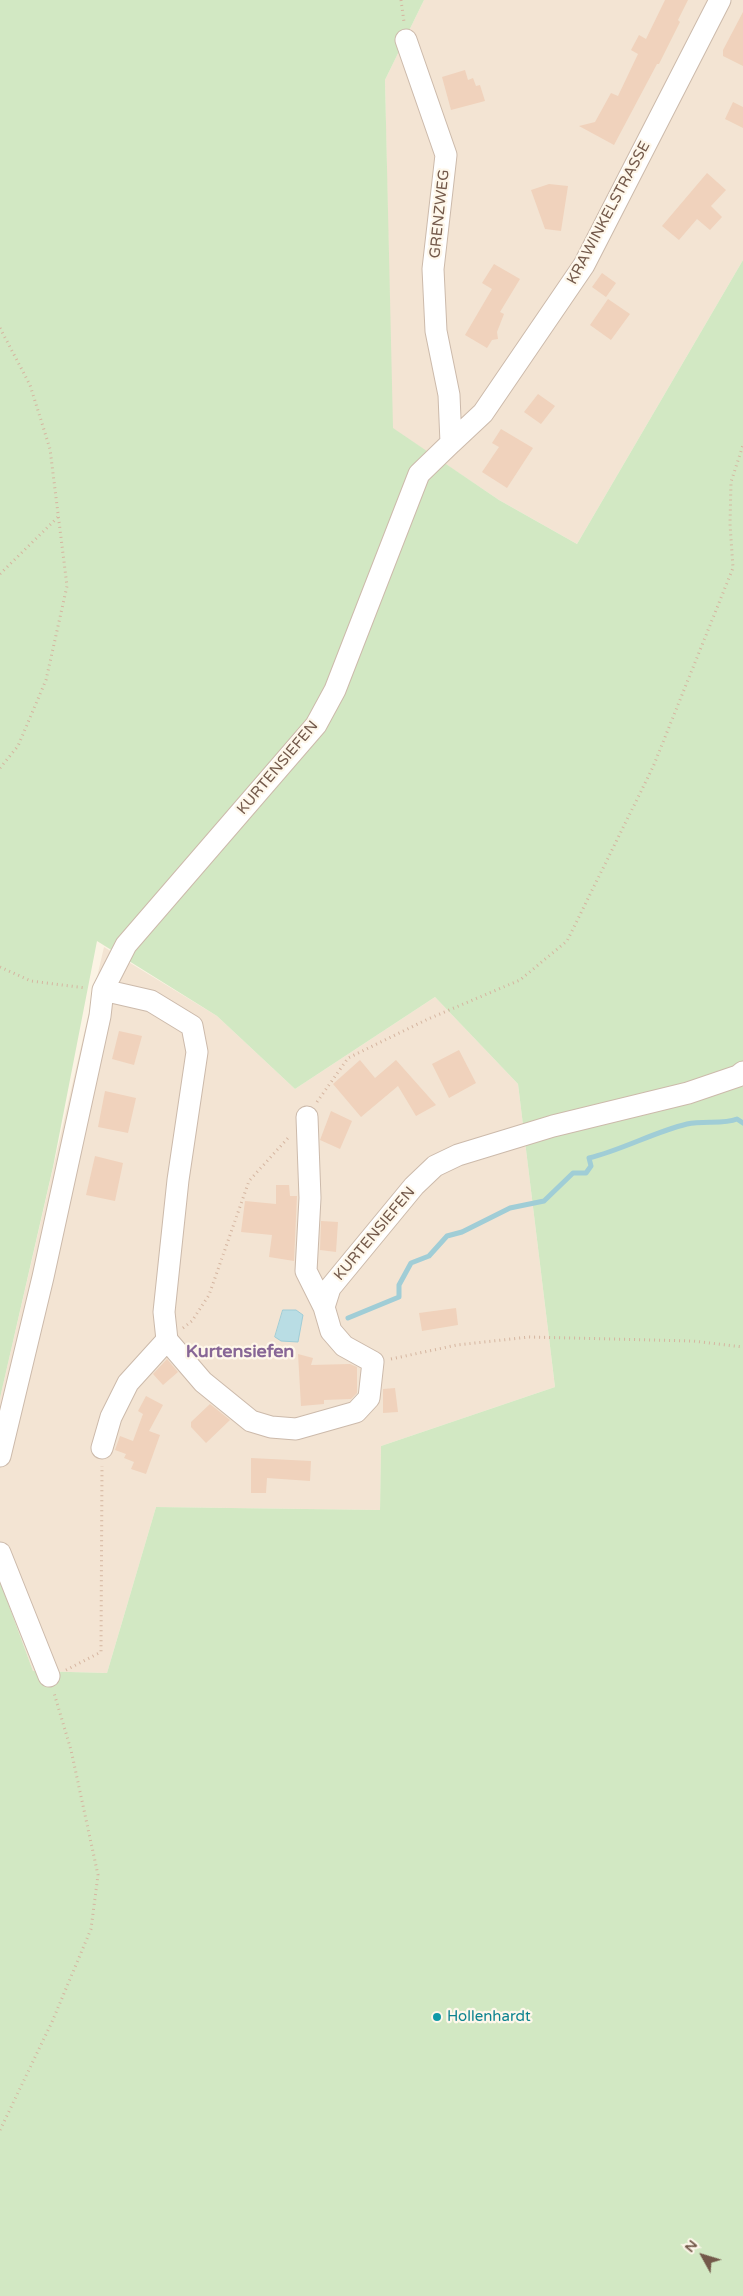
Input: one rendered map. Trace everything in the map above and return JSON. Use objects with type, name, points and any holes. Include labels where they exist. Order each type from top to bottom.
[{"type":"street","name":"KRAWINKELSTRASSE","points":[[451,443],[483,413],[584,265],[720,0]]},
{"type":"street","name":"GRENZWEG","points":[[406,40],[446,155],[434,269],[436,331],[449,395],[451,443]]},
{"type":"street","name":"KURTENSIEFEN","points":[[0,1456],[43,1277],[100,1016],[103,990],[126,944],[316,725],[335,690],[419,474],[451,443]]},
{"type":"street","points":[[103,990],[151,1001],[192,1026],[197,1052],[178,1180],[164,1312],[167,1340],[203,1382],[250,1421],[271,1427],[296,1429],[356,1412],[369,1398],[373,1362],[344,1346],[331,1331],[324,1307],[306,1271],[310,1198],[307,1117]]},
{"type":"street","name":"KURTENSIEFEN","points":[[324,1307],[330,1288],[414,1186],[435,1166],[458,1155],[553,1126],[688,1094],[738,1076],[743,1072]]},
{"type":"street","points":[[102,1448],[111,1417],[128,1383],[167,1340]]},
{"type":"street","points":[[0,1553],[48,1676]]},
{"type":"path","points":[[0,328],[30,385],[50,449],[68,586],[46,680],[18,746],[0,768]]},
{"type":"path","points":[[167,1340],[192,1321],[209,1295],[249,1181],[307,1117],[337,1070],[348,1058],[428,1019],[520,980],[566,941],[653,766],[733,568],[730,524],[731,482],[743,445]]},
{"type":"path","points":[[0,574],[60,514]]},
{"type":"path","points":[[0,967],[31,981],[103,990]]},
{"type":"path","points":[[373,1362],[457,1345],[529,1337],[693,1341],[743,1347]]},
{"type":"path","points":[[0,2130],[52,2022],[91,1930],[98,1875],[71,1750],[48,1676],[76,1666],[101,1652],[102,1448]]},
{"type":"shaded area","points":[[424,0],[743,0],[743,260],[577,544],[499,500],[392,428],[385,80]]},
{"type":"shaded area","name":"Kurtensiefen","points":[[104,947],[217,1016],[295,1089],[435,997],[518,1084],[555,1387],[381,1446],[380,1510],[156,1507],[107,1673],[33,1671],[0,1581],[0,1398]]},
{"type":"green space","points":[[0,0],[424,0],[385,80],[393,428],[499,500],[577,544],[743,260],[743,2296],[0,2296],[0,1581],[33,1671],[107,1673],[156,1507],[380,1510],[381,1446],[555,1387],[518,1084],[435,997],[295,1089],[217,1016],[97,941],[53,1167],[0,1398]]},
{"type":"water","points":[[283,1310],[296,1310],[303,1315],[298,1342],[281,1341],[275,1337]]},
{"type":"building","points":[[665,0],[688,0],[678,20],[680,22],[659,64],[657,64],[614,145],[579,126],[595,122],[611,93],[618,96],[638,54],[631,50],[639,35],[646,39]]},
{"type":"building","points":[[743,12],[743,66],[723,56],[723,50]]},
{"type":"building","points":[[465,70],[468,80],[473,78],[476,86],[480,85],[485,101],[451,110],[442,77]]},
{"type":"building","points":[[733,102],[743,107],[743,128],[725,119]]},
{"type":"building","points":[[707,173],[726,190],[711,206],[722,217],[710,230],[697,219],[679,240],[662,226]]},
{"type":"building","points":[[549,184],[568,186],[561,231],[545,229],[531,190]]},
{"type":"building","points":[[494,264],[520,279],[500,312],[504,314],[497,332],[498,339],[492,340],[487,348],[465,335],[492,289],[482,283]]},
{"type":"building","points":[[602,273],[616,283],[606,297],[592,287]]},
{"type":"building","points":[[608,299],[630,314],[611,340],[590,325]]},
{"type":"building","points":[[538,394],[555,406],[541,424],[524,412]]},
{"type":"building","points":[[501,429],[533,448],[507,488],[482,472],[499,447],[492,443]]},
{"type":"building","points":[[119,1031],[142,1036],[134,1065],[112,1059]]},
{"type":"building","points":[[459,1050],[476,1083],[449,1098],[432,1064]]},
{"type":"building","points":[[360,1060],[375,1078],[396,1060],[436,1105],[416,1116],[398,1086],[361,1117],[333,1084]]},
{"type":"building","points":[[105,1091],[136,1098],[128,1133],[98,1127]]},
{"type":"building","points":[[331,1111],[352,1121],[340,1149],[320,1140]]},
{"type":"building","points":[[95,1156],[123,1163],[115,1201],[86,1195]]},
{"type":"building","points":[[276,1185],[289,1185],[290,1196],[297,1196],[294,1261],[269,1257],[272,1235],[241,1232],[245,1201],[276,1204]]},
{"type":"building","points":[[321,1221],[338,1222],[336,1252],[320,1250]]},
{"type":"building","points":[[456,1308],[458,1325],[422,1331],[419,1313]]},
{"type":"building","points":[[298,1354],[313,1358],[311,1365],[350,1364],[357,1367],[357,1393],[351,1399],[324,1400],[324,1404],[301,1406]]},
{"type":"building","points":[[167,1359],[178,1372],[163,1385],[153,1374]]},
{"type":"building","points":[[395,1388],[398,1412],[383,1413],[383,1389]]},
{"type":"building","points":[[146,1396],[163,1405],[149,1431],[160,1435],[146,1474],[131,1469],[134,1462],[124,1458],[126,1454],[115,1450],[120,1436],[133,1441],[143,1414],[138,1411]]},
{"type":"building","points":[[210,1404],[230,1420],[206,1443],[191,1427],[191,1422]]},
{"type":"building","points":[[251,1458],[311,1461],[310,1481],[267,1478],[266,1493],[251,1493]]},
{"type":"waterway","points":[[348,1318],[399,1297],[399,1285],[411,1263],[429,1256],[447,1236],[462,1232],[510,1208],[544,1201],[573,1173],[586,1173],[591,1166],[589,1158],[687,1124],[726,1122],[737,1119],[743,1123]]},
{"type":"place","name":"Hollenhardt","points":[[437,2017]]},
{"type":"district","name":"Kurtensiefen","points":[[240,1352]]}]
